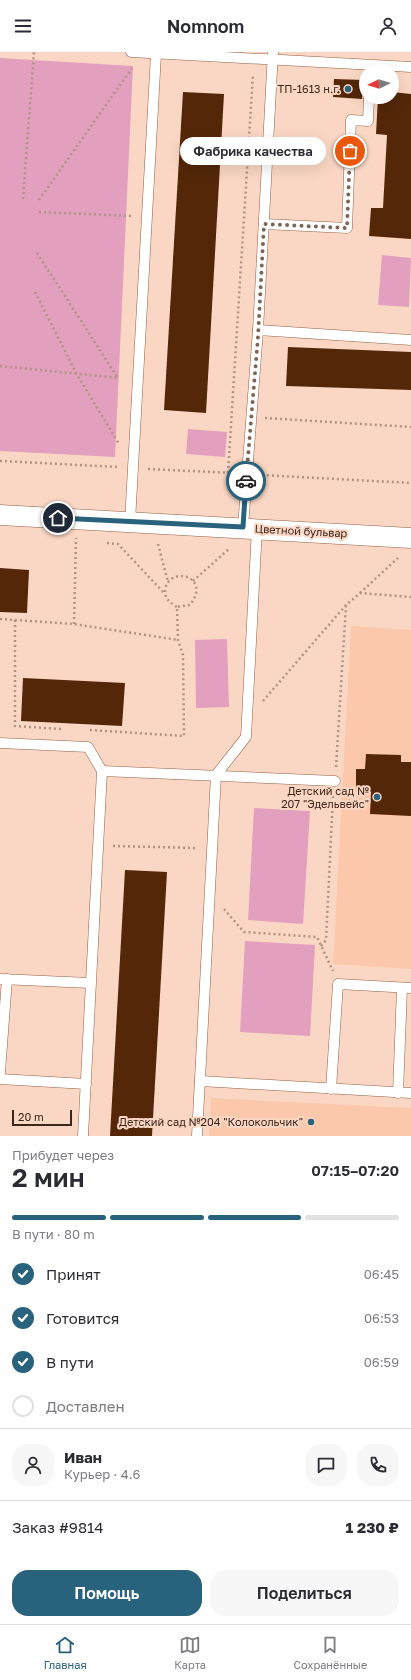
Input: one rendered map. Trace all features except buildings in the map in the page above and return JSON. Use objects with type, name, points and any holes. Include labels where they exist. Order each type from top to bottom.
[{"type":"street","name":"Цветной бульвар","points":[[0,515],[245,527],[411,538]]},
{"type":"lane","points":[[131,52],[156,54],[272,56],[359,67]]},
{"type":"lane","points":[[130,522],[156,54]]},
{"type":"lane","points":[[197,1136],[216,775],[246,737],[246,474],[258,330],[272,56]]},
{"type":"lane","points":[[399,67],[411,67]]},
{"type":"lane","points":[[264,224],[347,228],[352,120],[368,121],[369,104]]},
{"type":"lane","points":[[258,330],[411,340]]},
{"type":"lane","points":[[0,743],[88,747],[102,771],[83,1136]]},
{"type":"lane","points":[[102,771],[335,781]]},
{"type":"lane","points":[[0,1072],[3,979],[90,983]]},
{"type":"lane","points":[[331,1089],[338,984],[407,988],[398,1092]]},
{"type":"lane","points":[[0,1079],[86,1084]]},
{"type":"lane","points":[[200,1081],[411,1093]]},
{"type":"path","points":[[24,199],[34,52]]},
{"type":"path","points":[[39,200],[133,66],[144,53]]},
{"type":"path","points":[[228,473],[253,72]]},
{"type":"path","points":[[39,212],[147,217]]},
{"type":"path","points":[[37,253],[118,378]]},
{"type":"path","points":[[35,292],[76,373],[134,468]]},
{"type":"path","points":[[0,366],[138,380]]},
{"type":"path","points":[[251,417],[411,427]]},
{"type":"path","points":[[0,461],[411,483]]},
{"type":"path","points":[[153,523],[168,583]]},
{"type":"path","points":[[193,581],[238,540],[245,527]]},
{"type":"path","points":[[69,538],[76,538],[74,624]]},
{"type":"path","points":[[118,544],[165,594],[169,602],[177,607],[190,605],[196,597],[197,588],[193,581],[182,575],[170,579],[165,594]]},
{"type":"path","points":[[247,720],[346,605],[400,556]]},
{"type":"path","points":[[360,593],[411,597]]},
{"type":"path","points":[[87,730],[184,736],[183,655],[178,640],[177,607]]},
{"type":"path","points":[[0,619],[74,624],[178,640]]},
{"type":"path","points":[[15,620],[15,726],[66,729]]},
{"type":"path","points":[[98,846],[202,848]]},
{"type":"path","points":[[210,892],[244,932],[317,937],[334,973]]},
{"type":"shaded area","points":[[0,58],[133,66],[115,457],[0,451]]},
{"type":"shaded area","points":[[382,255],[411,258],[409,307],[378,305]]},
{"type":"shaded area","points":[[188,429],[227,432],[225,457],[186,454]]},
{"type":"shaded area","name":"Детский сад № 207 \"Эдельвейс\"","points":[[351,626],[411,630],[411,969],[333,964]]},
{"type":"shaded area","points":[[227,639],[229,707],[196,708],[195,640]]},
{"type":"shaded area","points":[[254,808],[310,811],[303,924],[248,920]]},
{"type":"shaded area","points":[[245,941],[315,945],[310,1036],[240,1032]]},
{"type":"shaded area","name":"Детский сад №204 \"Колокольчик\"","points":[[211,1098],[411,1108],[411,1136],[209,1136]]},
{"type":"way so far","points":[[246,481],[258,337],[264,224],[347,228],[350,151]]},
{"type":"place","name":"ТП-1613 н.г.","points":[[348,89]]},
{"type":"place","name":"Фабрика качества","points":[[350,151]]},
{"type":"place","name":"Детский сад № 207 \"Эдельвейс\"","points":[[377,797]]},
{"type":"place","name":"Детский сад №204 \"Колокольчик\"","points":[[311,1122]]},
{"type":"route","points":[[58,518],[243,527],[246,481]]}]
